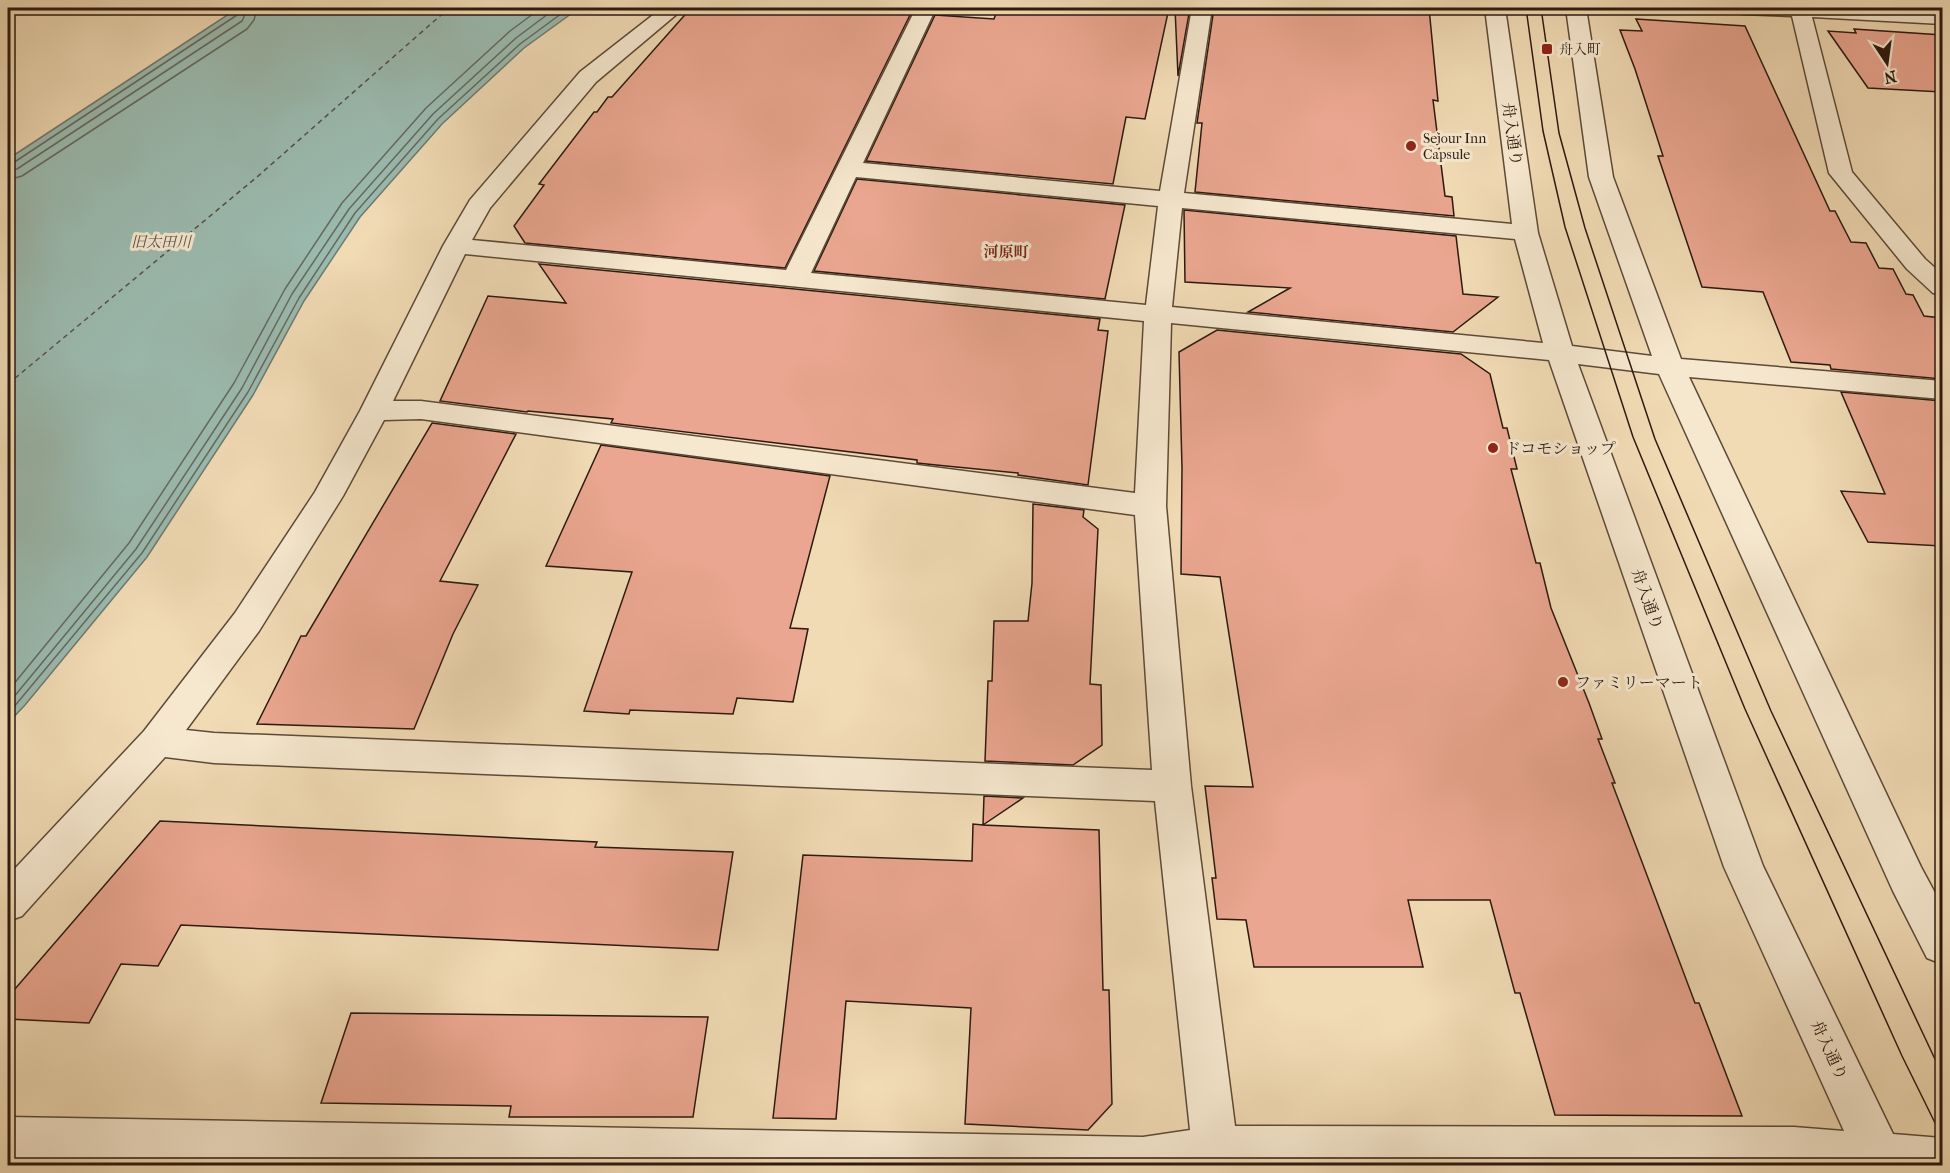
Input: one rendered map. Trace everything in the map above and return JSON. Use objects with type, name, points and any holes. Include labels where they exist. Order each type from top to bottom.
[{"type":"street","points":[[8,903],[158,741],[248,622],[328,496],[479,205],[588,78],[674,8]]},
{"type":"street","points":[[795,279],[926,8]]},
{"type":"street","points":[[1202,8],[1170,199],[1158,315],[1150,506],[1172,786],[1216,1157]]},
{"type":"street","name":"舟入通り","points":[[1495,8],[1526,233],[1560,353],[1744,867],[1882,1161]]},
{"type":"street","points":[[1576,8],[1601,177],[1670,367],[1902,868],[1942,945]]},
{"type":"street","points":[[1742,8],[1801,9],[1942,18]]},
{"type":"street","points":[[1801,9],[1841,173],[1916,264],[1942,287]]},
{"type":"street","points":[[848,169],[1526,233]]},
{"type":"street","points":[[456,246],[1560,353],[1670,367],[1942,390]]},
{"type":"street","points":[[374,411],[421,410],[1150,506]]},
{"type":"street","points":[[158,741],[214,748],[1172,786]]},
{"type":"street","points":[[8,1140],[1143,1160],[1216,1157],[1794,1150],[1882,1161],[1942,1161]]},
{"type":"water","name":"旧太田川","points":[[238,8],[579,8],[524,48],[442,124],[360,217],[304,301],[253,395],[147,557],[8,723],[8,159]]},
{"type":"building","points":[[691,8],[858,8],[911,13],[785,268],[525,243],[514,226],[544,185],[539,184],[594,112],[597,112],[608,97],[612,97]]},
{"type":"building","points":[[998,8],[1169,8],[1145,119],[1126,117],[1113,184],[866,161],[935,15],[994,19]]},
{"type":"building","points":[[1175,8],[1190,8],[1178,76]]},
{"type":"building","points":[[1214,8],[1429,8],[1438,101],[1433,100],[1445,196],[1452,197],[1454,216],[1195,192],[1202,123],[1197,123]]},
{"type":"building","points":[[1636,19],[1745,26],[1830,211],[1835,211],[1851,242],[1866,243],[1879,268],[1893,269],[1906,294],[1913,295],[1924,316],[1942,318],[1942,379],[1831,369],[1830,365],[1791,362],[1763,292],[1702,287],[1658,156],[1663,156],[1620,30],[1642,31]]},
{"type":"building","points":[[1854,29],[1942,35],[1942,92],[1868,88],[1828,31],[1856,33]]},
{"type":"building","points":[[857,179],[1125,205],[1105,299],[814,271]]},
{"type":"building","points":[[1184,210],[1456,236],[1463,294],[1498,297],[1453,332],[1248,312],[1290,288],[1185,282]]},
{"type":"building","points":[[539,264],[1100,319],[1098,330],[1108,331],[1088,485],[1018,475],[1018,473],[917,463],[917,460],[611,423],[613,419],[527,412],[440,401],[488,296],[566,303]]},
{"type":"building","points":[[1217,330],[1461,354],[1490,374],[1503,428],[1507,428],[1517,469],[1511,469],[1536,563],[1540,563],[1551,608],[1602,739],[1598,739],[1615,783],[1612,783],[1695,1003],[1699,1003],[1742,1116],[1555,1115],[1520,993],[1515,993],[1490,900],[1408,900],[1423,967],[1254,967],[1246,920],[1217,919],[1212,878],[1216,878],[1205,786],[1253,787],[1220,577],[1181,574],[1182,468],[1179,352]]},
{"type":"building","points":[[1841,392],[1942,401],[1942,546],[1868,542],[1841,491],[1885,494]]},
{"type":"building","points":[[432,423],[516,434],[440,581],[478,585],[453,634],[414,729],[257,724],[301,636],[306,636]]},
{"type":"building","points":[[601,445],[830,476],[790,628],[808,629],[793,702],[737,698],[733,714],[630,710],[629,714],[584,711],[632,572],[546,566]]},
{"type":"building","points":[[1033,504],[1084,510],[1083,517],[1098,529],[1090,684],[1101,685],[1102,745],[1073,765],[985,761],[988,681],[992,681],[994,621],[1028,621],[1032,583]]},
{"type":"building","points":[[984,796],[1023,798],[983,825]]},
{"type":"building","points":[[160,821],[597,842],[595,847],[733,852],[718,950],[181,925],[158,966],[121,964],[89,1023],[8,1019],[8,997]]},
{"type":"building","points":[[973,824],[1099,830],[1103,990],[1109,990],[1112,1104],[1088,1130],[965,1124],[971,1008],[846,1001],[836,1119],[773,1118],[803,855],[972,861]]},
{"type":"building","points":[[351,1013],[708,1017],[693,1117],[509,1117],[511,1106],[321,1103]]},
{"type":"ferry route","points":[[8,384],[257,177],[449,8]]},
{"type":"tram line","points":[[1526,8],[1543,131],[1565,227],[1633,437],[1745,709],[1902,1056],[1942,1137]]},
{"type":"tram line","points":[[1541,8],[1559,133],[1585,228],[1655,439],[1771,711],[1942,1074]]},
{"type":"place","name":"舟入町","points":[[1547,49]]},
{"type":"place","name":"Sejour Inn Capsule","points":[[1411,146]]},
{"type":"place","name":"ドコモショップ","points":[[1493,448]]},
{"type":"place","name":"ファミリーマート","points":[[1563,682]]},
{"type":"district","name":"河原町","points":[[1006,252]]}]
